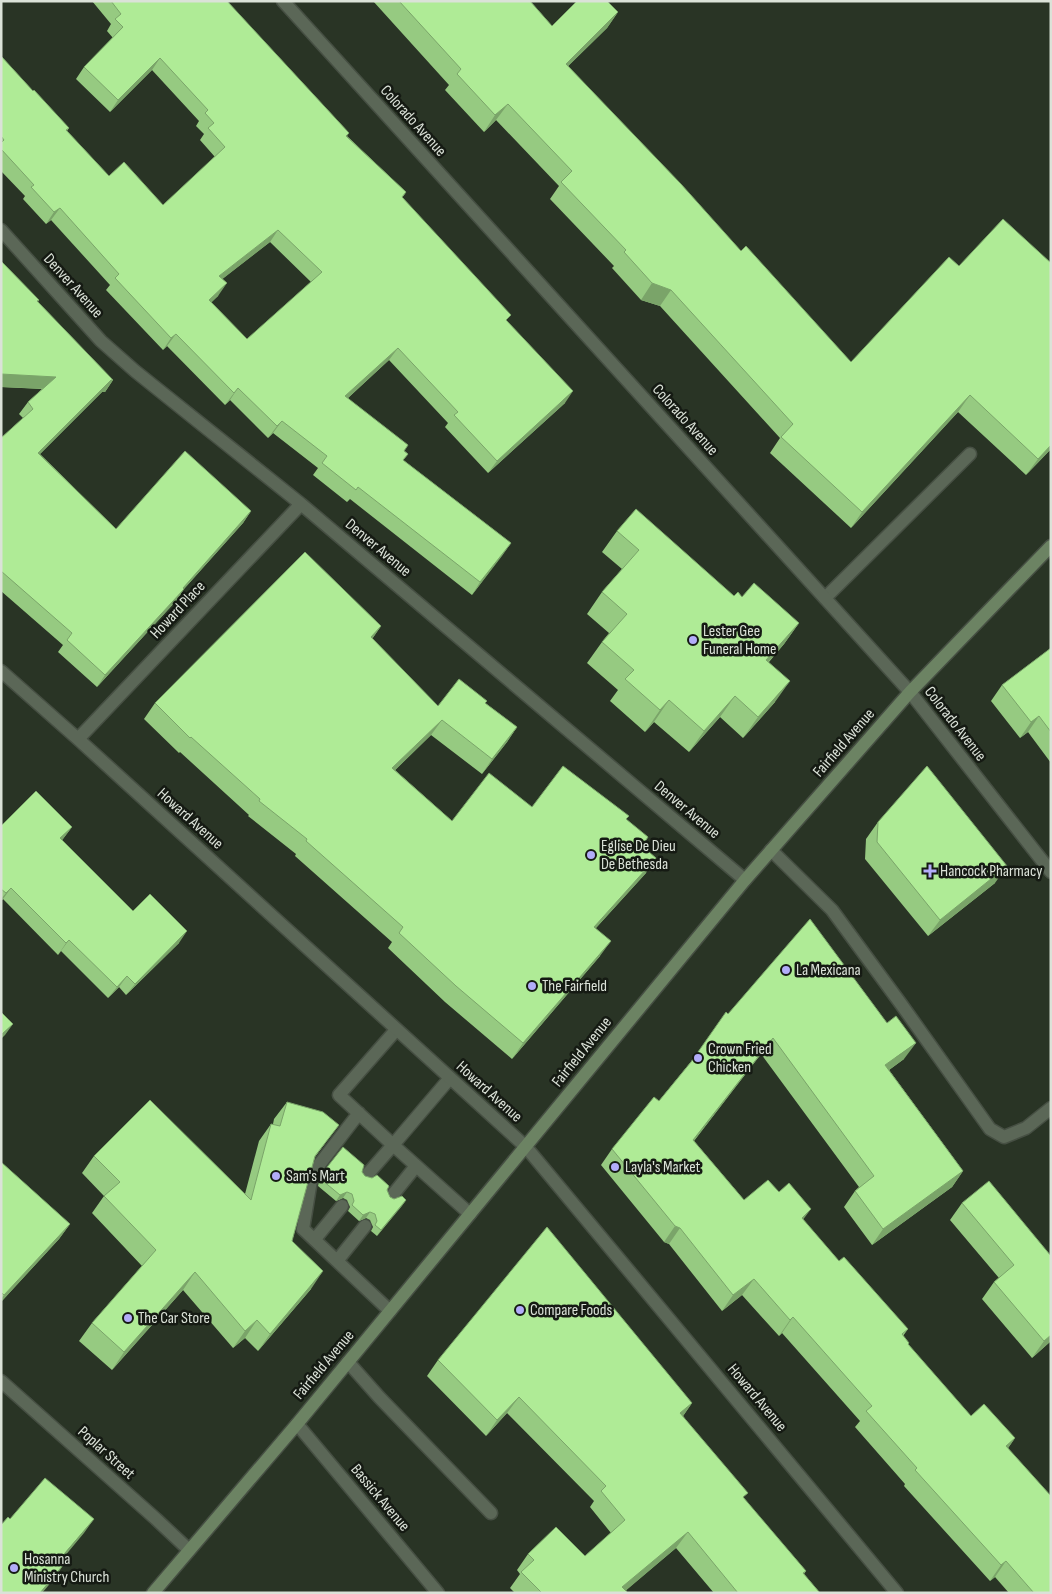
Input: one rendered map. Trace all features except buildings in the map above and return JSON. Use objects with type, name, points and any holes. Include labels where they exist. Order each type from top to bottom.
[{"type":"main road","name":"Fairfield Avenue","points":[[153,1593],[297,1424],[745,880],[910,692],[1051,546]]},
{"type":"street","name":"Colorado Avenue","points":[[283,1],[910,692],[1051,872]]},
{"type":"street","name":"Denver Avenue","points":[[1,230],[101,340],[135,371],[301,504],[745,880]]},
{"type":"street","points":[[825,598],[970,454]]},
{"type":"street","name":"Howard Place","points":[[78,739],[301,504]]},
{"type":"street","name":"Howard Avenue","points":[[1,671],[526,1147],[897,1593]]},
{"type":"street","points":[[771,850],[832,910],[990,1129],[1004,1137],[1026,1128],[1051,1108]]},
{"type":"street","points":[[396,1030],[339,1095],[470,1214]]},
{"type":"street","points":[[366,1176],[450,1078]]},
{"type":"street","points":[[360,1113],[312,1174],[303,1229],[390,1311]]},
{"type":"street","points":[[391,1196],[416,1166]]},
{"type":"street","points":[[315,1239],[342,1206]]},
{"type":"street","points":[[337,1261],[365,1226]]},
{"type":"street","points":[[348,1362],[379,1397],[491,1513]]},
{"type":"street","name":"Poplar Street","points":[[1,1381],[189,1550]]},
{"type":"street","name":"Bassick Avenue","points":[[297,1424],[438,1593]]},
{"type":"place","name":"Lester Gee Funeral Home","points":[[693,640]]},
{"type":"place","name":"Eglise De Dieu De Bethesda","points":[[591,855]]},
{"type":"place","name":"Hancock Pharmacy","points":[[930,871]]},
{"type":"place","name":"La Mexicana","points":[[786,970]]},
{"type":"place","name":"The Fairfield","points":[[532,986]]},
{"type":"place","name":"Crown Fried Chicken","points":[[698,1058]]},
{"type":"place","name":"Layla's Market","points":[[615,1167]]},
{"type":"place","name":"Sam's Mart","points":[[276,1176]]},
{"type":"place","name":"Compare Foods","points":[[520,1310]]},
{"type":"place","name":"The Car Store","points":[[128,1318]]},
{"type":"place","name":"Hosanna Ministry Church","points":[[14,1568]]}]
